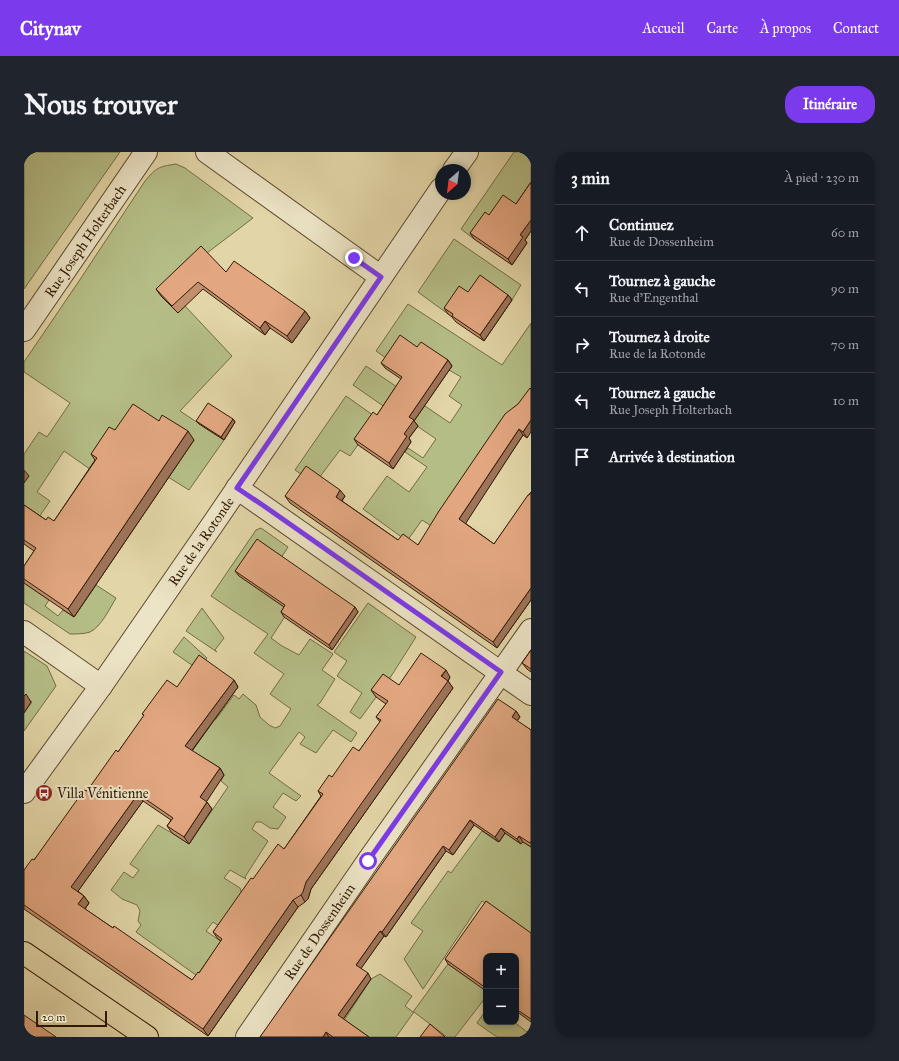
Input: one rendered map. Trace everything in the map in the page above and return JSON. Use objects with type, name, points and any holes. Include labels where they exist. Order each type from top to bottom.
[{"type":"main road","points":[[24,952],[147,1037]]},
{"type":"street","name":"Rue Joseph Holterbach","points":[[24,330],[146,152]]},
{"type":"street","points":[[208,152],[381,277]]},
{"type":"street","points":[[458,164],[467,152]]},
{"type":"street","name":"Rue de la Rotonde","points":[[24,792],[101,686],[435,199]]},
{"type":"street","points":[[237,488],[531,694]]},
{"type":"street","name":"Rue de Dossenheim","points":[[248,1037],[373,855],[531,630]]},
{"type":"street","points":[[24,632],[101,686]]},
{"type":"green space","points":[[24,152],[120,152],[24,289]]},
{"type":"green space","points":[[514,152],[531,152],[531,217],[489,218],[474,239],[461,229]]},
{"type":"green space","points":[[176,164],[185,168],[253,218],[207,253],[185,306],[232,356],[180,411],[224,440],[189,490],[168,477],[97,474],[64,451],[37,492],[50,501],[24,539],[24,454],[39,432],[47,437],[70,403],[24,372],[24,362],[145,181],[158,168]]},
{"type":"green space","points":[[454,239],[521,285],[512,300],[484,281],[472,298],[463,292],[448,314],[418,292]]},
{"type":"green space","points":[[408,304],[502,365],[531,323],[531,398],[436,529],[422,520],[407,541],[363,509],[387,476],[409,492],[427,467],[405,452],[408,448],[423,458],[436,439],[391,408],[389,410],[353,385],[366,366],[450,423],[462,405],[449,396],[461,377],[449,370],[390,361],[376,351]]},
{"type":"green space","points":[[346,396],[377,418],[350,456],[340,450],[319,478],[307,478],[295,470]]},
{"type":"green space","points":[[261,528],[288,547],[281,558],[296,603],[271,638],[299,655],[310,639],[333,654],[322,670],[335,679],[320,703],[317,705],[357,733],[351,742],[333,730],[316,753],[300,744],[305,737],[299,732],[269,773],[301,796],[296,801],[283,793],[273,807],[286,817],[278,829],[270,828],[261,822],[256,822],[252,829],[268,841],[245,877],[246,879],[230,870],[224,878],[240,888],[244,901],[229,933],[213,922],[206,931],[222,942],[200,978],[136,932],[141,925],[138,921],[140,911],[137,905],[122,899],[111,890],[124,872],[133,878],[139,870],[130,864],[158,825],[189,844],[228,787],[221,781],[224,775],[136,738],[216,719],[234,695],[239,699],[243,694],[256,705],[260,717],[275,728],[280,726],[291,709],[270,694],[284,674],[254,653],[268,634],[211,596],[256,530]]},
{"type":"green space","points":[[24,583],[49,600],[45,606],[58,616],[63,610],[74,617],[96,585],[116,598],[105,617],[94,630],[80,634],[70,634],[24,603]]},
{"type":"green space","points":[[368,603],[416,637],[388,681],[360,719],[350,712],[362,693],[337,676],[347,661],[334,652]]},
{"type":"green space","points":[[202,608],[224,638],[215,650],[217,652],[186,631]]},
{"type":"green space","points":[[184,637],[207,658],[199,670],[173,652]]},
{"type":"green space","points":[[24,651],[47,666],[56,686],[24,731],[24,713],[32,702],[24,696]]},
{"type":"green space","points":[[482,831],[498,842],[505,833],[521,844],[523,842],[531,847],[531,935],[482,901],[423,989],[404,959],[423,931],[411,923],[448,871],[451,873]]},
{"type":"green space","points":[[448,964],[483,988],[483,1001],[455,1037],[447,1037],[414,1012],[396,1037],[365,1037],[343,1022],[371,979],[380,974],[412,996],[405,1006],[413,1012]]},
{"type":"green space","points":[[483,1014],[483,1025],[518,1025],[531,1035],[531,1037],[497,1037],[477,1023]]},
{"type":"building","points":[[531,182],[531,220],[520,235],[523,237],[508,259],[470,233],[485,212],[489,215],[503,195],[516,204]]},
{"type":"building","points":[[201,246],[226,272],[234,261],[305,311],[287,336],[265,321],[260,328],[198,282],[172,306],[156,289]]},
{"type":"building","points":[[480,275],[508,295],[480,335],[452,316],[453,314],[444,308],[459,286],[468,292]]},
{"type":"building","points":[[400,335],[417,347],[421,342],[448,360],[409,417],[414,420],[404,434],[407,436],[389,463],[354,439],[373,412],[377,415],[402,377],[381,363]]},
{"type":"building","points":[[530,388],[531,420],[523,432],[519,429],[459,519],[494,544],[531,492],[531,588],[493,642],[285,496],[306,466],[340,490],[336,497],[398,540],[403,534],[418,545],[439,511],[505,414],[518,404]]},
{"type":"building","points":[[208,403],[233,419],[221,437],[196,421]]},
{"type":"building","points":[[133,404],[159,421],[162,415],[188,431],[68,609],[24,579],[24,566],[36,548],[24,540],[24,505],[46,520],[48,517],[54,521],[97,458],[91,454],[109,427],[115,430]]},
{"type":"building","points":[[257,539],[355,607],[329,645],[281,612],[285,605],[235,571]]},
{"type":"building","points":[[531,650],[531,669],[522,663]]},
{"type":"building","points":[[421,653],[446,670],[441,676],[448,681],[306,882],[301,895],[293,900],[203,1029],[24,905],[24,870],[32,859],[34,860],[84,790],[87,791],[116,750],[118,752],[144,715],[142,714],[167,680],[177,687],[199,655],[234,680],[185,746],[220,768],[200,797],[207,802],[184,837],[167,826],[173,818],[138,794],[71,887],[84,896],[78,904],[113,928],[114,926],[192,980],[198,972],[199,973],[222,939],[213,932],[251,878],[253,879],[278,844],[284,849],[323,794],[318,791],[329,775],[332,777],[353,747],[359,751],[381,720],[376,717],[388,701],[371,690],[383,674],[399,685]]},
{"type":"building","points":[[498,699],[516,711],[512,717],[531,730],[530,843],[519,836],[517,839],[501,828],[495,837],[470,820],[449,850],[443,846],[382,932],[380,931],[356,965],[368,973],[338,1015],[369,1037],[333,1037],[326,1032],[323,1037],[260,1037]]},
{"type":"building","points":[[486,901],[531,933],[531,1019],[519,1011],[519,953],[483,953],[483,986],[445,959]]},
{"type":"building","points":[[24,1015],[56,1037],[24,1037]]},
{"type":"building","points":[[430,1024],[445,1037],[420,1037]]},
{"type":"place","name":"Villa Vénitienne","points":[[44,793]]},
{"type":"route","points":[[354,258],[381,277],[237,488],[501,672],[368,861]]}]
